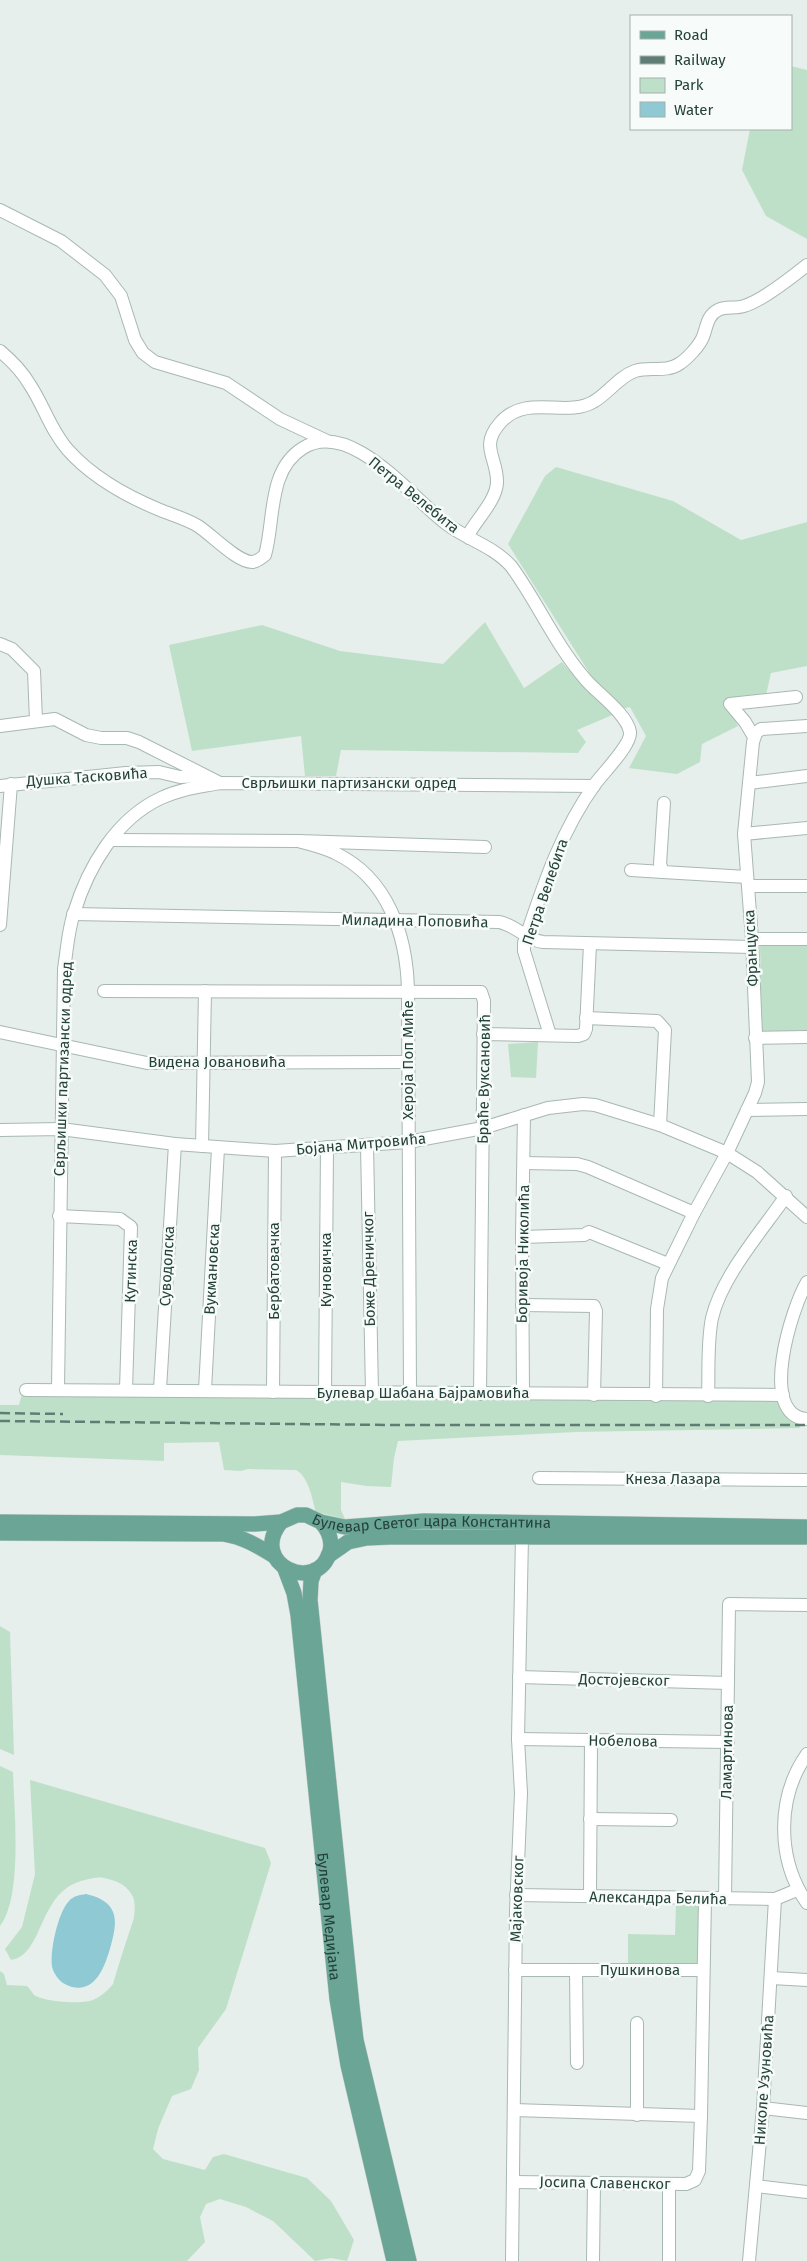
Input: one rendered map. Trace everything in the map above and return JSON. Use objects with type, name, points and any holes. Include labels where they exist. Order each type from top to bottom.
[{"type":"main road","name":"Булевар Светог цара Константина","points":[[0,1522],[255,1524],[281,1522],[297,1514],[345,1527],[424,1521],[807,1527]]},
{"type":"main road","points":[[274,1556],[272,1538],[281,1522]]},
{"type":"main road","points":[[0,1533],[235,1535],[274,1556],[285,1569],[300,1573],[315,1570],[328,1556],[330,1538],[321,1522]]},
{"type":"main road","name":"Булевар Светог цара Константина","points":[[328,1556],[348,1542],[367,1538],[522,1536],[807,1537]]},
{"type":"main road","name":"Булевар Медијана","points":[[285,1569],[292,1585],[298,1615],[337,1999],[348,2066],[394,2261]]},
{"type":"main road","name":"Булевар Медијана","points":[[315,1570],[310,1581],[310,1600],[356,2040],[409,2261]]},
{"type":"street","name":"Петра Велебита","points":[[0,210],[61,241],[104,275],[121,296],[136,340],[143,353],[155,362],[226,383],[280,419],[327,441],[350,447],[382,468],[447,524],[502,556],[511,566],[563,649],[586,680],[611,705],[629,728],[630,736],[626,744],[594,786],[561,839],[526,937],[524,951],[550,1035]]},
{"type":"street","points":[[469,538],[470,532],[496,490],[496,473],[489,451],[492,433],[502,420],[517,411],[537,406],[578,409],[594,402],[616,382],[634,371],[646,368],[669,369],[680,364],[702,339],[712,314],[718,309],[744,306],[783,284],[807,265]]},
{"type":"street","points":[[0,351],[18,367],[31,386],[54,430],[68,450],[85,466],[110,486],[198,526],[243,560],[252,562],[265,555],[277,482],[290,461],[302,448],[319,441],[327,441]]},
{"type":"street","points":[[0,644],[12,649],[34,671],[36,722]]},
{"type":"street","points":[[796,698],[730,704],[745,722],[754,737],[761,729],[807,726]]},
{"type":"street","points":[[0,726],[55,718],[86,735],[133,740],[220,783]]},
{"type":"street","name":"Француска","points":[[656,1396],[657,1309],[661,1285],[668,1264],[727,1153],[758,1082],[752,943],[744,834],[754,737]]},
{"type":"street","name":"Душка Тасковића","points":[[5,785],[126,773],[158,772],[180,777],[205,776]]},
{"type":"street","points":[[748,783],[807,776]]},
{"type":"street","name":"Сврљишки партизански одред","points":[[58,1389],[64,969],[73,914],[87,875],[112,840],[137,812],[160,799],[185,789],[220,783],[594,786]]},
{"type":"street","points":[[0,925],[5,785]]},
{"type":"street","points":[[663,872],[660,864],[664,803]]},
{"type":"street","points":[[744,834],[807,828]]},
{"type":"street","name":"Хероја Поп Миће","points":[[112,840],[298,841],[486,847]]},
{"type":"street","name":"Хероја Поп Миће","points":[[298,841],[336,853],[356,868],[384,898],[396,921],[407,962],[410,1392]]},
{"type":"street","points":[[631,870],[807,886]]},
{"type":"street","name":"Миладина Поповића","points":[[73,914],[499,922],[509,924],[526,937],[543,942],[590,944],[752,943],[807,939]]},
{"type":"street","points":[[483,1034],[581,1035],[585,1032],[590,944]]},
{"type":"street","name":"Браће Вуксановић","points":[[104,991],[481,992],[484,1001],[480,1394]]},
{"type":"street","points":[[202,1146],[205,991]]},
{"type":"street","points":[[586,1018],[657,1022],[662,1025],[664,1030],[660,1125]]},
{"type":"street","name":"Видена Јовановића","points":[[0,1032],[147,1063],[407,1062]]},
{"type":"street","points":[[755,1038],[807,1037]]},
{"type":"street","name":"Бојана Митровића","points":[[1,1126],[61,1129],[175,1144],[275,1151],[408,1142],[483,1128],[548,1108],[583,1104],[627,1114],[660,1125],[727,1153],[757,1172],[786,1196],[807,1217]]},
{"type":"street","points":[[747,1110],[807,1109]]},
{"type":"street","name":"Боривоја Николића","points":[[523,1393],[522,1237],[524,1115]]},
{"type":"street","name":"Суводолска","points":[[160,1389],[175,1144]]},
{"type":"street","name":"Боже Дреничког","points":[[367,1146],[372,1392]]},
{"type":"street","name":"Куновичка","points":[[325,1393],[327,1147]]},
{"type":"street","name":"Вукмановска","points":[[205,1390],[218,1148]]},
{"type":"street","name":"Бербатовачка","points":[[273,1392],[275,1151]]},
{"type":"street","points":[[524,1163],[577,1164],[588,1167],[694,1214]]},
{"type":"street","points":[[708,1396],[712,1319],[719,1299],[736,1268],[786,1196]]},
{"type":"street","name":"Кутинска","points":[[59,1216],[120,1219],[131,1227],[126,1390]]},
{"type":"street","points":[[522,1237],[584,1235],[589,1232],[668,1264]]},
{"type":"street","points":[[807,1282],[797,1299],[782,1362],[785,1407],[790,1413],[800,1419],[807,1419]]},
{"type":"street","points":[[522,1305],[594,1306],[596,1311],[594,1395]]},
{"type":"street","name":"Булевар Шабана Бајрамовића","points":[[26,1390],[160,1389],[325,1393],[523,1393],[656,1396],[783,1395]]},
{"type":"street","name":"Кнеза Лазара","points":[[539,1478],[807,1480]]},
{"type":"street","name":"Мајаковског","points":[[512,2261],[516,1895],[520,1793],[518,1739],[522,1536]]},
{"type":"street","name":"Ламартинова","points":[[725,1899],[729,1604],[807,1605]]},
{"type":"street","name":"Достојевског","points":[[519,1678],[728,1683]]},
{"type":"street","name":"Нобелова","points":[[518,1739],[728,1742]]},
{"type":"street","points":[[590,1896],[591,1741]]},
{"type":"street","points":[[807,1754],[794,1778],[784,1820],[785,1854],[798,1890],[807,1903]]},
{"type":"street","points":[[590,1819],[670,1820]]},
{"type":"street","name":"Александра Белића","points":[[516,1895],[775,1899],[798,1890]]},
{"type":"street","points":[[514,2110],[701,2116],[704,1899]]},
{"type":"street","name":"Николе Узуновића","points":[[749,2261],[763,2108],[772,1978],[775,1899]]},
{"type":"street","name":"Пушкинова","points":[[515,1970],[703,1970]]},
{"type":"street","points":[[576,1970],[577,2063]]},
{"type":"street","points":[[772,1978],[807,1980]]},
{"type":"street","points":[[637,2023],[637,2115]]},
{"type":"street","points":[[763,2108],[807,2113]]},
{"type":"street","name":"Јосипа Славенског","points":[[513,2182],[686,2184],[695,2180],[699,2171],[701,2116]]},
{"type":"street","points":[[593,2261],[594,2183]]},
{"type":"street","points":[[669,2184],[669,2261]]},
{"type":"street","points":[[756,2186],[807,2192]]},
{"type":"green space","points":[[792,66],[807,70],[807,239],[766,216],[742,170],[750,130],[792,130]]},
{"type":"green space","points":[[556,467],[673,501],[741,540],[807,522],[807,666],[771,673],[766,695],[723,701],[738,726],[702,744],[700,762],[677,774],[629,768],[646,736],[630,707],[618,710],[595,682],[508,544],[545,476]]},
{"type":"green space","points":[[485,622],[524,688],[562,662],[585,689],[617,713],[577,730],[586,742],[578,753],[341,750],[336,776],[305,776],[301,736],[192,751],[169,645],[262,625],[340,651],[443,664]]},
{"type":"green space","points":[[807,944],[807,1031],[762,1032],[760,945]]},
{"type":"green space","points":[[538,1042],[536,1078],[511,1077],[508,1044]]},
{"type":"green space","points":[[23,1390],[782,1396],[799,1419],[800,1428],[576,1432],[398,1441],[391,1487],[341,1482],[341,1510],[345,1519],[316,1512],[307,1483],[296,1470],[224,1470],[219,1442],[164,1443],[164,1461],[0,1455],[0,1405],[19,1405]]},
{"type":"green space","points":[[0,1626],[10,1632],[14,1755],[0,1749]]},
{"type":"green space","points":[[0,1766],[13,1772],[15,1852],[12,1895],[7,1913],[0,1926]]},
{"type":"green space","points":[[30,1780],[265,1848],[271,1863],[226,2009],[198,2048],[199,2070],[191,2089],[172,2096],[158,2129],[153,2149],[163,2159],[205,2170],[213,2157],[224,2154],[307,2178],[331,2201],[354,2240],[347,2261],[331,2258],[315,2261],[273,2221],[246,2207],[220,2199],[206,2204],[200,2217],[205,2242],[187,2261],[0,2261],[0,1971],[4,1974],[7,1985],[27,1986],[34,1995],[39,1997],[55,2001],[74,2002],[95,1999],[113,1984],[135,1912],[135,1904],[129,1891],[123,1885],[116,1882],[104,1878],[94,1878],[69,1886],[49,1908],[30,1947],[22,1956],[11,1960],[5,1949],[22,1927],[35,1874]]},
{"type":"green space","points":[[676,1903],[700,1903],[699,1967],[628,1967],[628,1934],[675,1935]]},
{"type":"water","points":[[86,1894],[104,1901],[110,1906],[115,1919],[115,1927],[103,1968],[94,1981],[88,1986],[81,1988],[72,1987],[60,1981],[53,1970],[52,1955],[55,1934],[61,1914],[72,1898]]},
{"type":"railway","points":[[0,1413],[63,1414]]},
{"type":"railway","points":[[0,1421],[396,1425],[807,1425]]}]
